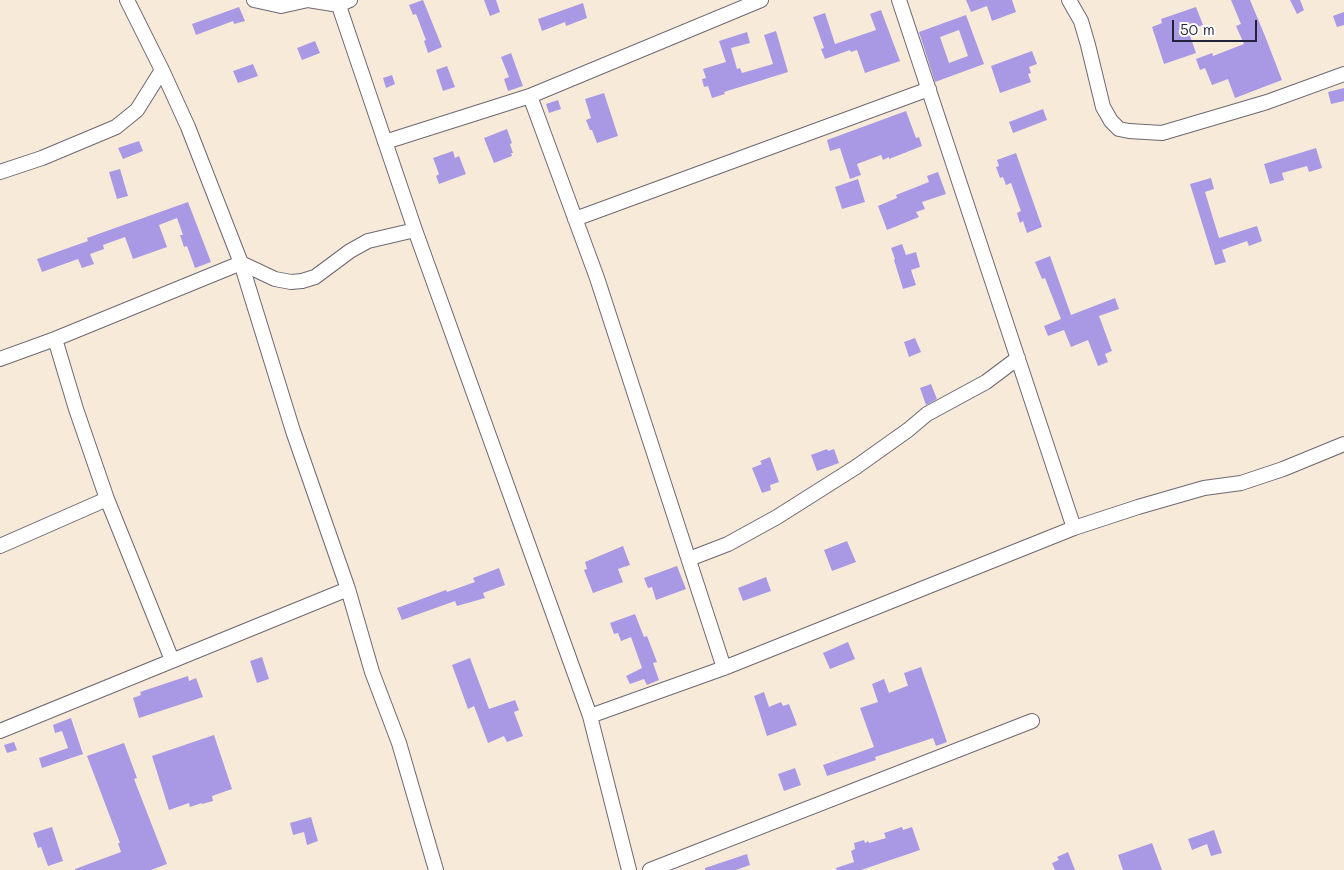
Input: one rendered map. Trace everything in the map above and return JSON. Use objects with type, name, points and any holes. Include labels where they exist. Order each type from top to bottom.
[{"type":"street","points":[[127,0],[188,127],[241,264],[292,431],[348,588],[372,672],[399,743],[436,870]]},
{"type":"street","points":[[254,0],[281,6],[308,0],[342,2],[414,230],[590,716],[629,870]]},
{"type":"street","points":[[385,142],[530,96],[761,0]]},
{"type":"street","points":[[899,0],[1074,528]]},
{"type":"street","points":[[1070,0],[1081,21],[1103,107],[1111,121],[1119,129],[1162,133],[1266,102],[1344,74]]},
{"type":"street","points":[[0,172],[42,158],[116,127],[137,110],[162,70]]},
{"type":"street","points":[[575,219],[929,89]]},
{"type":"street","points":[[530,96],[597,278],[724,668]]},
{"type":"street","points":[[0,359],[55,339],[241,264],[275,279],[302,282],[315,278],[350,251],[368,241],[414,230]]},
{"type":"street","points":[[55,339],[76,409],[107,499],[172,660]]},
{"type":"street","points":[[689,559],[728,544],[777,517],[856,467],[927,414],[986,382],[1018,358]]},
{"type":"street","points":[[590,716],[724,668],[1074,528],[1204,488],[1241,482],[1283,470],[1344,444]]},
{"type":"street","points":[[0,546],[107,499]]},
{"type":"street","points":[[0,732],[348,588]]},
{"type":"street","points":[[650,870],[1032,721]]},
{"type":"building","points":[[423,0],[442,47],[428,53],[424,41],[426,40],[416,14],[413,15],[409,5]]},
{"type":"building","points":[[484,0],[496,0],[500,12],[490,16]]},
{"type":"building","points":[[966,0],[1012,0],[1016,12],[992,21],[987,6],[971,12]]},
{"type":"building","points":[[1231,0],[1250,0],[1282,80],[1235,98],[1228,79],[1212,85],[1205,68],[1200,70],[1196,59],[1212,53],[1213,56],[1244,44],[1236,26],[1241,24]]},
{"type":"building","points":[[1290,0],[1300,0],[1304,10],[1297,14]]},
{"type":"building","points":[[583,3],[587,18],[566,26],[565,22],[542,31],[538,19]]},
{"type":"building","points":[[239,7],[245,21],[234,24],[233,21],[196,35],[192,24]]},
{"type":"building","points":[[1196,7],[1203,25],[1188,30],[1196,53],[1164,64],[1152,27],[1162,23],[1161,19]]},
{"type":"building","points":[[881,10],[900,61],[865,73],[857,50],[851,52],[850,50],[825,59],[821,49],[824,48],[813,17],[825,13],[835,44],[876,30],[870,14]]},
{"type":"building","points":[[1344,12],[1344,25],[1337,27],[1333,16]]},
{"type":"building","points":[[966,15],[984,64],[935,82],[919,32]],"holes":[[[959,30],[968,56],[949,63],[940,37]]]},
{"type":"building","points":[[776,31],[788,72],[724,92],[725,94],[712,98],[708,86],[704,87],[702,79],[706,78],[703,69],[726,62],[719,41],[747,32],[750,43],[731,48],[737,69],[740,68],[742,73],[773,64],[764,35]]},
{"type":"building","points":[[315,41],[320,53],[302,60],[297,48]]},
{"type":"building","points":[[1032,51],[1037,64],[1029,67],[1031,73],[1028,74],[1031,82],[1000,93],[991,66]]},
{"type":"building","points":[[511,53],[523,86],[508,91],[504,79],[509,77],[501,57]]},
{"type":"building","points":[[253,64],[258,76],[238,83],[233,71]]},
{"type":"building","points":[[447,66],[455,87],[443,91],[436,70]]},
{"type":"building","points":[[392,75],[395,84],[386,88],[383,78]]},
{"type":"building","points":[[1344,88],[1344,101],[1331,104],[1328,92]]},
{"type":"building","points":[[604,93],[618,136],[597,143],[586,120],[591,118],[585,99]]},
{"type":"building","points":[[558,100],[561,109],[549,113],[546,104]]},
{"type":"building","points":[[1043,109],[1047,120],[1013,133],[1009,122]]},
{"type":"building","points":[[906,111],[916,138],[919,137],[922,146],[889,159],[889,157],[883,160],[881,155],[857,164],[861,175],[850,179],[840,148],[830,151],[827,140]]},
{"type":"building","points":[[507,129],[512,143],[510,144],[512,156],[494,163],[484,138]]},
{"type":"building","points":[[139,141],[143,151],[123,159],[118,148]]},
{"type":"building","points":[[1316,148],[1322,168],[1309,172],[1307,166],[1282,173],[1284,180],[1270,184],[1264,164]]},
{"type":"building","points":[[453,151],[455,158],[459,156],[466,174],[439,184],[436,176],[439,174],[433,158]]},
{"type":"building","points":[[1016,153],[1042,227],[1027,233],[1023,221],[1020,223],[1017,213],[1021,211],[1011,183],[1006,185],[1003,177],[1000,178],[996,167],[999,166],[997,160]]},
{"type":"building","points":[[120,169],[128,196],[117,199],[109,172]]},
{"type":"building","points":[[938,172],[946,194],[922,202],[925,209],[916,212],[919,217],[887,230],[878,206],[897,198],[896,195],[929,182],[927,176]]},
{"type":"building","points":[[1211,178],[1214,189],[1205,192],[1219,238],[1257,226],[1262,241],[1249,246],[1247,241],[1222,250],[1226,262],[1215,265],[1190,184]]},
{"type":"building","points":[[858,179],[865,202],[842,209],[835,187]]},
{"type":"building","points":[[188,202],[211,262],[195,268],[187,246],[184,247],[180,235],[183,235],[177,218],[159,225],[167,247],[133,259],[125,237],[103,245],[104,249],[90,254],[94,264],[82,268],[78,259],[42,272],[37,259],[88,241],[87,238]]},
{"type":"building","points":[[902,244],[906,255],[916,252],[920,267],[911,270],[916,285],[903,289],[891,248]]},
{"type":"building","points":[[1050,256],[1071,315],[1115,298],[1119,309],[1099,316],[1112,351],[1105,354],[1108,362],[1098,366],[1088,340],[1071,347],[1064,330],[1048,336],[1044,326],[1061,319],[1045,278],[1042,279],[1035,262]]},
{"type":"building","points":[[915,338],[921,352],[909,357],[904,342]]},
{"type":"building","points":[[931,384],[937,399],[926,405],[920,388]]},
{"type":"building","points":[[827,449],[828,451],[834,449],[839,463],[817,471],[811,455]]},
{"type":"building","points":[[770,457],[779,482],[770,485],[771,490],[762,493],[752,468],[762,464],[760,461]]},
{"type":"building","points":[[847,541],[856,562],[832,571],[824,550]]},
{"type":"building","points":[[623,546],[630,565],[618,569],[623,582],[593,593],[584,570],[587,569],[585,562]]},
{"type":"building","points":[[677,566],[686,589],[656,600],[652,587],[648,588],[644,578]]},
{"type":"building","points":[[499,568],[505,585],[483,593],[485,598],[457,606],[455,601],[402,620],[397,608],[446,590],[447,592],[475,582],[473,578]]},
{"type":"building","points":[[766,577],[771,591],[743,601],[738,588]]},
{"type":"building","points":[[635,614],[644,637],[647,636],[657,662],[653,663],[659,680],[647,685],[644,679],[630,684],[626,676],[642,668],[631,637],[621,641],[618,633],[614,634],[610,623]]},
{"type":"building","points":[[848,642],[855,659],[830,669],[823,653]]},
{"type":"building","points":[[262,657],[269,679],[257,683],[250,661]]},
{"type":"building","points":[[470,658],[489,709],[515,700],[519,710],[514,712],[523,736],[507,742],[504,736],[488,743],[474,706],[468,709],[452,665]]},
{"type":"building","points":[[921,667],[947,742],[936,746],[933,738],[875,757],[876,760],[827,776],[823,765],[874,747],[860,708],[878,702],[872,684],[884,679],[889,693],[908,686],[904,673]]},
{"type":"building","points":[[188,676],[189,681],[196,678],[203,697],[139,718],[133,698],[141,695],[140,692]]},
{"type":"building","points":[[764,692],[769,707],[781,702],[783,706],[789,704],[797,725],[767,736],[754,696]]},
{"type":"building","points":[[71,718],[83,754],[42,768],[39,758],[68,748],[62,731],[55,733],[53,725]]},
{"type":"building","points":[[214,735],[232,789],[212,796],[213,801],[190,807],[189,803],[169,810],[152,756]]},
{"type":"building","points":[[14,742],[17,750],[7,753],[4,745]]},
{"type":"building","points":[[124,743],[137,778],[134,779],[167,864],[151,870],[75,870],[121,852],[118,843],[120,843],[87,756]]},
{"type":"building","points":[[795,768],[801,785],[784,791],[778,774]]},
{"type":"building","points":[[311,817],[318,841],[307,845],[304,832],[293,835],[290,823]]},
{"type":"building","points":[[52,827],[63,861],[48,866],[41,847],[38,848],[33,833]]},
{"type":"building","points":[[902,827],[903,830],[912,827],[920,850],[861,870],[837,870],[836,868],[854,862],[851,851],[855,849],[854,843],[864,840],[865,843],[868,841],[869,843],[886,838],[884,833]]},
{"type":"building","points":[[1214,830],[1222,853],[1211,856],[1207,844],[1192,850],[1188,839]]},
{"type":"building","points":[[1152,843],[1162,870],[1123,870],[1118,855]]},
{"type":"building","points":[[1068,852],[1075,870],[1055,870],[1052,863],[1059,860],[1057,857]]},
{"type":"building","points":[[747,854],[750,865],[736,870],[705,870],[705,868]]}]
